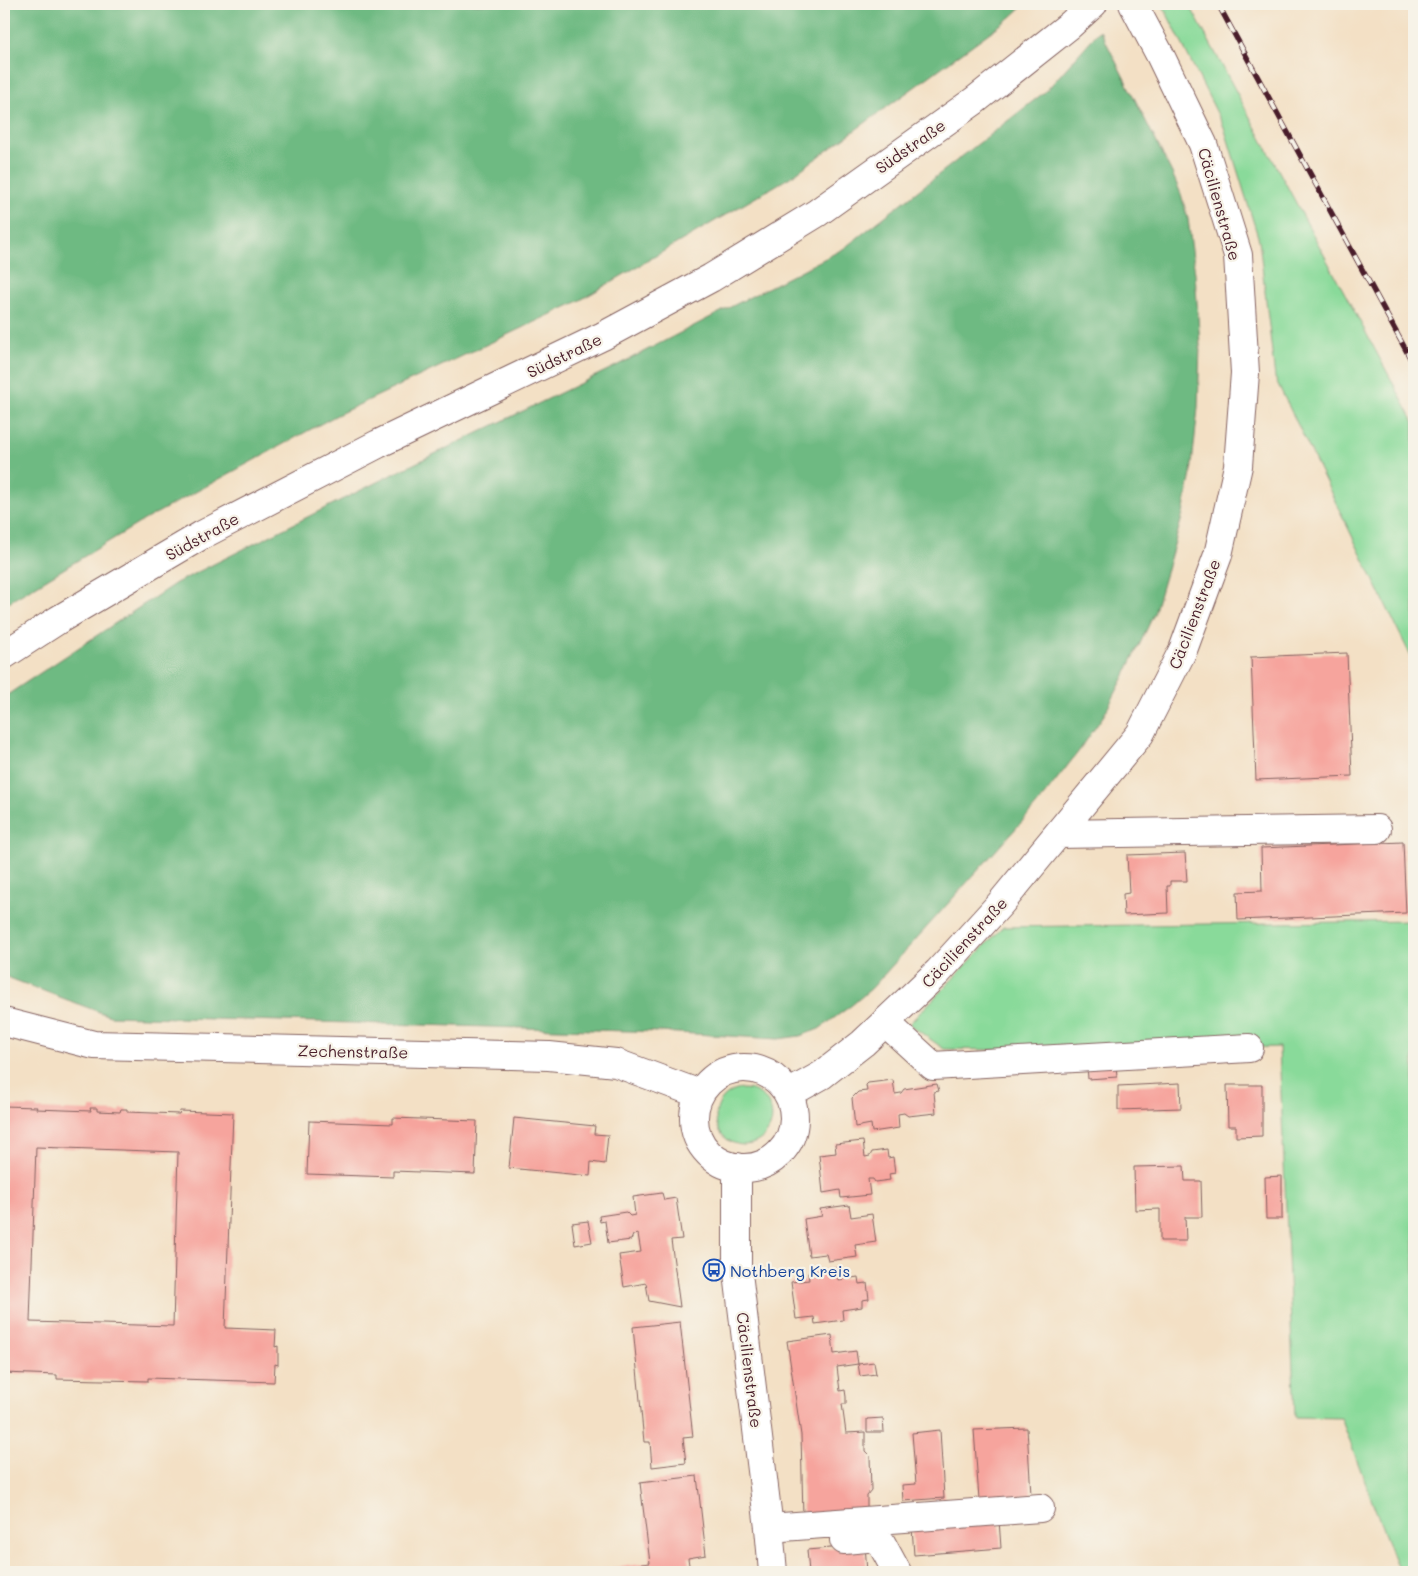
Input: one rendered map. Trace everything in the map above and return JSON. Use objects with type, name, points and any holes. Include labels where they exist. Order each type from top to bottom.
[{"type":"street","name":"Südstraße","points":[[4,655],[58,620],[202,535],[378,444],[603,336],[711,278],[816,213],[974,101],[1070,25],[1092,4]]},
{"type":"street","name":"Cäcilienstraße","points":[[788,1094],[822,1074],[863,1043],[938,972],[1000,904],[1140,734],[1183,650],[1218,555],[1238,466],[1245,373],[1238,255],[1203,144],[1160,55],[1132,4]]},
{"type":"street","points":[[1058,834],[1377,829]]},
{"type":"street","name":"Zechenstraße","points":[[4,1022],[94,1045],[549,1056],[616,1063],[700,1094]]},
{"type":"street","points":[[885,1022],[933,1066],[1249,1048]]},
{"type":"street","points":[[731,1069],[757,1070],[769,1075],[780,1083],[788,1094],[793,1109],[793,1124],[789,1139],[780,1152],[768,1162],[753,1167],[737,1168],[722,1163],[709,1154],[699,1141],[694,1125],[695,1109],[700,1094],[708,1083],[718,1075],[731,1069]]},
{"type":"street","name":"Cäcilienstraße","points":[[737,1168],[737,1264],[771,1549]]},
{"type":"street","points":[[771,1549],[1040,1508]]},
{"type":"street","points":[[771,1549],[878,1537],[897,1572]]},
{"type":"green space","points":[[4,4],[1025,4],[1011,17],[792,176],[577,302],[337,415],[146,519],[4,605]]},
{"type":"green space","points":[[1162,4],[1189,4],[1414,422],[1414,663],[1275,378],[1259,240],[1224,127]]},
{"type":"green space","points":[[1100,30],[1172,173],[1181,194],[1188,219],[1195,274],[1200,345],[1198,408],[1191,474],[1183,514],[1154,614],[1104,715],[1079,751],[1036,806],[872,988],[819,1029],[800,1036],[778,1039],[661,1032],[110,1016],[4,976],[4,697],[176,583],[391,475],[614,367],[843,249],[1046,91]]},
{"type":"green space","points":[[1414,921],[1414,1572],[1399,1572],[1341,1418],[1295,1417],[1279,1047],[1051,1051],[944,1049],[909,1024],[1003,927]]},
{"type":"green space","points":[[744,1089],[755,1091],[764,1097],[770,1106],[772,1117],[770,1128],[764,1137],[755,1143],[744,1145],[733,1143],[724,1137],[718,1128],[716,1117],[718,1106],[724,1097],[733,1091]]},
{"type":"building","points":[[1347,653],[1352,776],[1256,780],[1251,657]]},
{"type":"building","points":[[1403,842],[1406,913],[1238,920],[1237,892],[1262,891],[1261,848]]},
{"type":"building","points":[[1185,853],[1187,881],[1170,881],[1170,886],[1167,886],[1168,913],[1124,915],[1123,894],[1129,893],[1127,855]]},
{"type":"building","points":[[1116,1064],[1117,1077],[1088,1079],[1087,1065]]},
{"type":"building","points":[[893,1080],[895,1094],[901,1093],[904,1089],[937,1084],[939,1091],[934,1092],[936,1113],[908,1116],[904,1113],[898,1114],[899,1128],[872,1132],[871,1124],[855,1127],[852,1098],[858,1092],[867,1091],[866,1085],[868,1083]]},
{"type":"building","points":[[1180,1083],[1181,1108],[1118,1110],[1118,1086]]},
{"type":"building","points":[[1227,1085],[1262,1085],[1262,1136],[1236,1137],[1236,1126],[1228,1126]]},
{"type":"building","points":[[4,1106],[91,1111],[90,1108],[97,1108],[97,1111],[120,1112],[121,1109],[127,1109],[127,1112],[179,1114],[180,1111],[233,1113],[225,1328],[276,1330],[275,1347],[278,1346],[278,1365],[275,1364],[274,1382],[148,1378],[148,1381],[57,1379],[57,1375],[4,1373]],"holes":[[[36,1147],[178,1152],[173,1326],[30,1322]]]},
{"type":"building","points":[[393,1118],[477,1121],[475,1174],[393,1171],[393,1177],[307,1174],[309,1121],[393,1124]]},
{"type":"building","points":[[514,1118],[595,1126],[594,1134],[608,1135],[605,1164],[591,1162],[590,1176],[509,1168]]},
{"type":"building","points":[[863,1141],[865,1157],[870,1156],[872,1152],[887,1150],[888,1158],[893,1157],[895,1173],[889,1174],[890,1180],[875,1182],[873,1179],[868,1179],[870,1195],[841,1198],[840,1190],[823,1193],[819,1155],[836,1153],[835,1144]]},
{"type":"building","points":[[1184,1166],[1185,1181],[1201,1181],[1202,1217],[1185,1217],[1186,1241],[1160,1241],[1160,1209],[1135,1210],[1134,1167]]},
{"type":"building","points":[[1282,1176],[1282,1219],[1266,1219],[1265,1177]]},
{"type":"building","points":[[662,1193],[664,1200],[676,1198],[682,1239],[671,1240],[680,1307],[649,1301],[646,1283],[624,1287],[619,1255],[641,1252],[638,1234],[633,1235],[631,1240],[608,1243],[605,1221],[600,1222],[599,1216],[626,1212],[630,1216],[635,1215],[633,1197]]},
{"type":"building","points":[[849,1205],[851,1217],[872,1214],[876,1242],[855,1245],[857,1257],[828,1261],[826,1254],[809,1256],[804,1219],[822,1216],[820,1209]]},
{"type":"building","points":[[588,1221],[592,1242],[575,1245],[572,1223]]},
{"type":"building","points":[[836,1268],[838,1280],[858,1277],[859,1284],[867,1283],[869,1299],[862,1300],[862,1307],[842,1310],[843,1320],[815,1324],[814,1317],[796,1319],[791,1282],[809,1280],[808,1273]]},
{"type":"building","points":[[680,1322],[693,1437],[683,1438],[686,1463],[652,1467],[650,1442],[644,1442],[633,1327]]},
{"type":"building","points":[[832,1335],[834,1354],[856,1351],[858,1364],[837,1367],[840,1391],[845,1390],[846,1397],[846,1404],[842,1404],[846,1433],[865,1432],[865,1451],[870,1456],[871,1490],[867,1495],[867,1514],[803,1517],[801,1435],[787,1341]]},
{"type":"building","points":[[874,1362],[876,1374],[860,1376],[858,1364]]},
{"type":"building","points":[[883,1418],[884,1432],[867,1432],[867,1419]]},
{"type":"building","points":[[1027,1428],[1031,1495],[979,1499],[974,1430]]},
{"type":"building","points":[[940,1430],[944,1498],[903,1501],[902,1485],[916,1484],[912,1433]]},
{"type":"building","points":[[697,1476],[706,1555],[688,1558],[690,1572],[603,1572],[603,1569],[650,1563],[640,1483]]},
{"type":"building","points":[[999,1520],[1001,1548],[914,1555],[912,1527]]},
{"type":"building","points":[[865,1545],[867,1572],[809,1572],[807,1550]]},
{"type":"railway","points":[[1218,4],[1414,365]]},
{"type":"place","name":"Nothberg Kreis","points":[[714,1270]]}]
